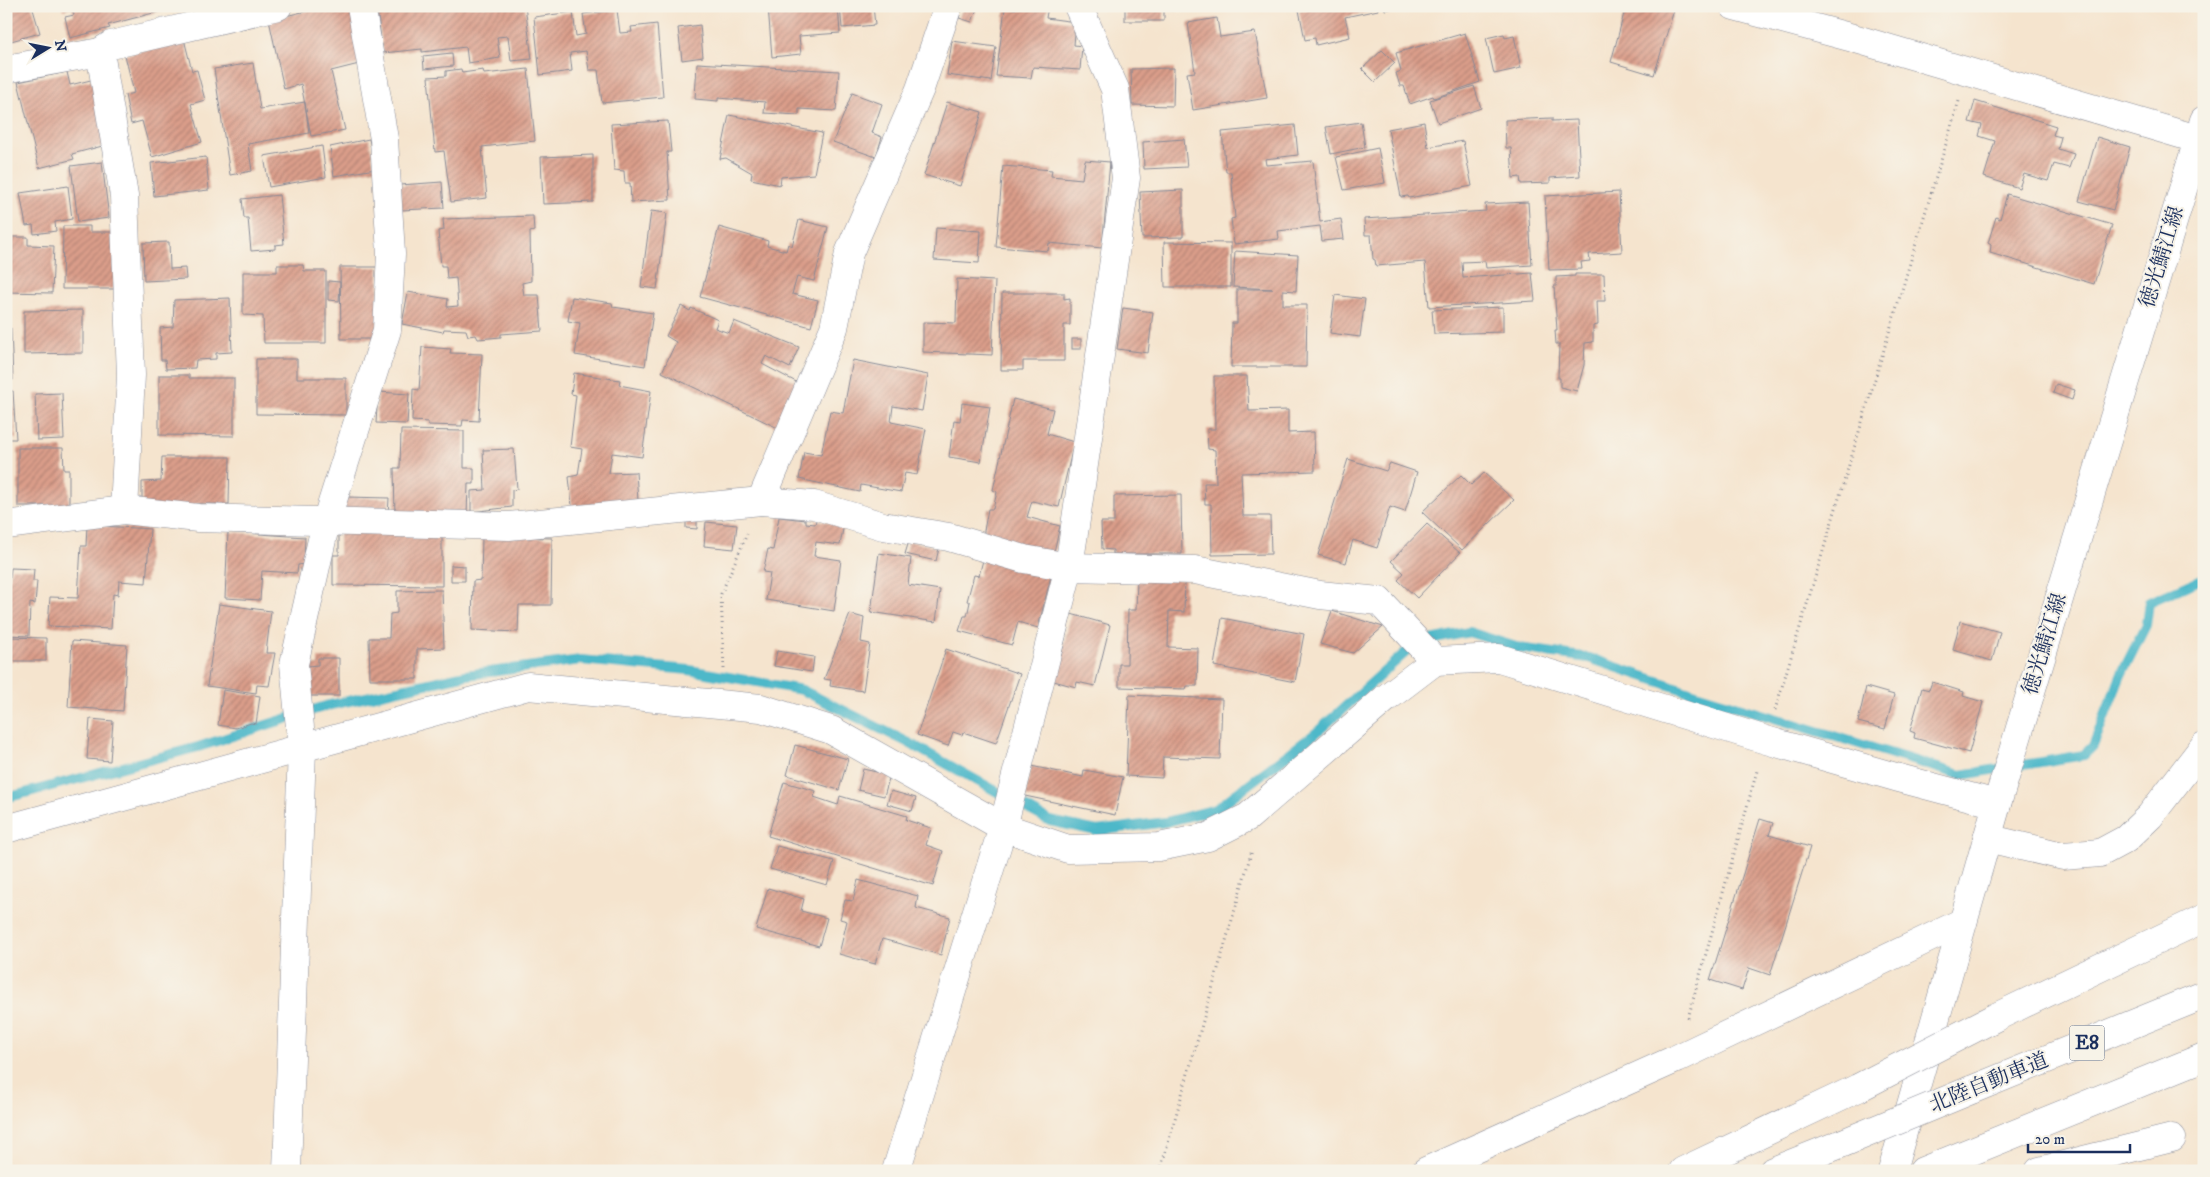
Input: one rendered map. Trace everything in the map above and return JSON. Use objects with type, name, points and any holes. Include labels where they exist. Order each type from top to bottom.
[{"type":"main road","points":[[6,68],[100,52],[111,45],[278,6]]},
{"type":"main road","points":[[288,1171],[302,749],[294,664],[326,522],[387,330],[391,254],[384,139],[361,6]]},
{"type":"main road","points":[[761,501],[834,328],[849,253],[920,90],[948,6]]},
{"type":"main road","points":[[896,1171],[1003,827],[1069,567],[1126,178],[1115,89],[1078,6]]},
{"type":"main road","points":[[1734,6],[2202,134]]},
{"type":"main road","points":[[100,52],[124,196],[131,374],[124,510]]},
{"type":"main road","name":"徳光鯖江線","points":[[1892,1171],[1986,838],[2202,134]]},
{"type":"main road","points":[[6,525],[124,510],[198,518],[509,526],[761,501],[814,505],[883,526],[949,537],[1024,559],[1069,567],[1195,570],[1320,595],[1379,601],[1436,661]]},
{"type":"main road","points":[[6,829],[528,686],[761,708],[831,730],[1003,827],[1068,849],[1158,847],[1208,837],[1248,817],[1385,699],[1436,661],[1499,658],[1766,740],[1997,804]]},
{"type":"main road","points":[[1986,838],[2063,856],[2100,853],[2126,839],[2150,816],[2204,746]]},
{"type":"main road","points":[[1683,1171],[1858,1088],[1996,1017],[2204,918]]},
{"type":"main road","points":[[1426,1171],[1676,1059],[1963,922]]},
{"type":"main road","name":"北陸自動車道","points":[[1773,1171],[2204,995]]},
{"type":"main road","points":[[1923,1171],[2204,1057]]},
{"type":"main road","points":[[2039,1171],[2172,1138]]},
{"type":"path","points":[[1676,1059],[1766,740],[1968,71]]},
{"type":"path","points":[[724,669],[721,594],[761,501]]},
{"type":"path","points":[[1160,1171],[1252,849],[1248,817]]},
{"type":"path","points":[[6,1168],[14,1171]]},
{"type":"building","points":[[6,6],[32,6],[40,33],[11,41],[6,26]]},
{"type":"building","points":[[62,6],[160,6],[161,11],[108,25],[110,28],[70,38],[65,17],[74,15],[72,8],[63,10]]},
{"type":"building","points":[[171,6],[183,6],[184,7],[172,10]]},
{"type":"building","points":[[327,6],[351,6],[363,63],[331,71],[345,130],[311,136],[301,84],[284,89],[269,20]]},
{"type":"building","points":[[402,6],[525,6],[532,59],[511,61],[508,36],[497,37],[500,58],[468,63],[466,47],[422,52],[422,49],[383,53],[377,9]]},
{"type":"building","points":[[768,6],[838,6],[840,33],[799,36],[801,54],[772,57]]},
{"type":"building","points":[[840,6],[873,6],[875,25],[842,28]]},
{"type":"building","points":[[963,6],[978,6],[972,22],[959,18]]},
{"type":"building","points":[[1016,6],[1048,6],[1046,18],[1076,22],[1074,45],[1082,46],[1080,70],[1033,67],[1031,78],[996,76],[1005,8],[1016,9]]},
{"type":"building","points":[[1125,6],[1198,6],[1198,10],[1164,10],[1164,21],[1125,21]]},
{"type":"building","points":[[1306,6],[1377,6],[1378,10],[1345,17],[1350,37],[1316,45],[1315,38],[1305,40],[1299,10],[1307,9]]},
{"type":"building","points":[[1384,6],[1399,6],[1399,7],[1385,10]]},
{"type":"building","points":[[1626,6],[1675,7],[1654,75],[1611,62]]},
{"type":"building","points":[[617,10],[620,33],[632,32],[631,27],[657,24],[663,97],[602,103],[598,70],[589,70],[586,51],[570,53],[572,71],[540,75],[534,17],[573,12],[576,36],[586,34],[583,14]]},
{"type":"building","points":[[1217,18],[1220,37],[1255,32],[1267,98],[1193,110],[1187,73],[1195,72],[1188,23]]},
{"type":"building","points":[[700,25],[703,57],[682,60],[678,28]]},
{"type":"building","points":[[1465,33],[1480,82],[1410,104],[1404,86],[1400,86],[1396,73],[1401,71],[1396,53]]},
{"type":"building","points":[[1504,34],[1505,38],[1514,36],[1521,68],[1494,74],[1486,38]]},
{"type":"building","points":[[184,39],[192,71],[197,70],[205,100],[191,104],[202,142],[152,157],[142,121],[131,124],[125,95],[134,93],[125,55]]},
{"type":"building","points":[[952,41],[996,47],[991,81],[947,75]]},
{"type":"building","points":[[1382,50],[1395,63],[1375,82],[1362,69]]},
{"type":"building","points":[[452,53],[453,66],[424,69],[423,56]]},
{"type":"building","points":[[253,63],[260,109],[305,102],[309,133],[248,144],[252,171],[230,175],[214,69]]},
{"type":"building","points":[[697,63],[839,71],[836,111],[799,109],[799,115],[764,113],[765,102],[718,98],[718,101],[695,99]]},
{"type":"building","points":[[1174,68],[1173,106],[1132,105],[1131,69]]},
{"type":"building","points":[[461,69],[462,73],[483,70],[484,74],[528,69],[535,141],[482,147],[487,198],[451,202],[444,151],[435,152],[428,77],[446,76],[446,71]]},
{"type":"building","points":[[67,72],[70,85],[95,79],[110,144],[72,154],[74,159],[39,168],[18,82]]},
{"type":"building","points":[[1474,86],[1481,108],[1438,123],[1430,100]]},
{"type":"building","points":[[852,93],[882,104],[872,133],[882,137],[876,157],[833,142]]},
{"type":"building","points":[[1975,101],[2056,126],[2053,135],[2061,137],[2058,149],[2074,154],[2069,168],[2054,164],[2048,181],[2024,174],[2019,188],[1984,177],[1995,141],[1979,136],[1982,125],[1969,122]]},
{"type":"building","points":[[947,102],[982,112],[960,186],[924,175]]},
{"type":"building","points":[[729,115],[822,133],[814,174],[781,177],[780,185],[751,179],[752,173],[726,158],[720,159]]},
{"type":"building","points":[[1552,118],[1552,121],[1577,120],[1580,176],[1550,178],[1550,183],[1521,184],[1520,177],[1513,178],[1511,148],[1506,148],[1505,120]]},
{"type":"building","points":[[668,121],[671,152],[667,152],[670,200],[631,202],[630,183],[625,183],[624,171],[614,170],[611,124]]},
{"type":"building","points":[[1361,122],[1365,147],[1331,154],[1326,127]]},
{"type":"building","points":[[1424,122],[1428,147],[1463,141],[1472,186],[1409,198],[1408,196],[1401,197],[1388,129]]},
{"type":"building","points":[[1295,125],[1298,155],[1265,159],[1266,165],[1313,161],[1320,222],[1341,219],[1344,239],[1322,241],[1320,226],[1278,231],[1279,239],[1234,244],[1231,219],[1235,218],[1231,172],[1226,172],[1222,132]]},
{"type":"building","points":[[2097,137],[2130,147],[2113,210],[2079,201]]},
{"type":"building","points":[[369,139],[375,169],[334,176],[330,147]]},
{"type":"building","points":[[1184,139],[1187,167],[1144,169],[1143,142]]},
{"type":"building","points":[[322,146],[326,177],[269,187],[264,156]]},
{"type":"building","points":[[1378,148],[1385,183],[1344,190],[1336,157]]},
{"type":"building","points":[[593,155],[593,202],[543,204],[541,157]]},
{"type":"building","points":[[206,157],[209,190],[154,196],[151,163]]},
{"type":"building","points":[[1085,160],[1110,162],[1102,248],[1049,243],[1048,251],[996,247],[1003,166],[1052,170],[1051,176],[1082,179]]},
{"type":"building","points":[[102,162],[109,218],[78,222],[71,166]]},
{"type":"building","points":[[442,182],[444,208],[401,210],[400,185]]},
{"type":"building","points":[[68,186],[72,219],[55,222],[56,231],[34,234],[33,225],[26,226],[20,193]]},
{"type":"building","points":[[1183,190],[1183,237],[1142,238],[1140,192]]},
{"type":"building","points":[[1619,192],[1622,252],[1589,254],[1590,261],[1581,262],[1582,269],[1549,270],[1545,196]]},
{"type":"building","points":[[2007,194],[2112,225],[2094,284],[1990,253],[1991,245],[1988,243],[1996,217],[2000,219]]},
{"type":"building","points":[[279,195],[284,244],[275,245],[275,249],[251,251],[248,218],[244,218],[242,199]]},
{"type":"building","points":[[1528,202],[1532,265],[1486,268],[1485,261],[1462,262],[1463,278],[1532,273],[1535,301],[1429,307],[1425,262],[1376,266],[1373,259],[1371,235],[1365,235],[1364,219],[1486,211],[1485,204]]},
{"type":"building","points":[[651,211],[667,213],[657,289],[641,287]]},
{"type":"building","points":[[533,216],[534,231],[530,232],[531,281],[522,283],[524,295],[539,295],[542,331],[501,334],[501,337],[478,339],[476,335],[468,336],[466,330],[444,329],[443,332],[402,324],[408,292],[448,299],[447,307],[458,306],[456,278],[447,279],[446,266],[441,266],[438,231],[444,230],[443,219]]},
{"type":"building","points":[[799,220],[828,227],[814,281],[797,277],[792,294],[818,300],[811,327],[700,297],[719,227],[768,241],[767,246],[786,251],[788,244],[792,246]]},
{"type":"building","points":[[63,226],[90,226],[90,232],[116,232],[114,289],[62,289]]},
{"type":"building","points":[[936,228],[981,231],[979,263],[934,260]]},
{"type":"building","points":[[6,237],[28,237],[28,245],[54,246],[52,293],[6,292]]},
{"type":"building","points":[[169,242],[170,269],[185,268],[186,279],[144,281],[143,243]]},
{"type":"building","points":[[1164,242],[1231,243],[1231,287],[1165,287]]},
{"type":"building","points":[[1235,251],[1298,255],[1296,291],[1283,290],[1283,305],[1307,305],[1306,367],[1231,367],[1232,323],[1237,323],[1237,289],[1273,289],[1233,287]]},
{"type":"building","points":[[277,265],[303,265],[304,271],[326,271],[326,343],[264,343],[263,316],[243,315],[243,272],[277,272]]},
{"type":"building","points":[[340,267],[379,267],[378,339],[341,339]]},
{"type":"building","points":[[1575,274],[1604,274],[1605,301],[1597,301],[1598,325],[1593,326],[1593,342],[1585,343],[1584,365],[1577,391],[1560,387],[1560,378],[1558,378],[1559,344],[1556,344],[1554,286],[1556,286],[1556,277],[1575,276]]},
{"type":"building","points":[[957,279],[995,281],[992,355],[923,352],[923,322],[956,323]]},
{"type":"building","points":[[328,281],[340,282],[339,301],[328,300]]},
{"type":"building","points":[[1002,293],[1064,293],[1064,299],[1070,298],[1070,325],[1064,325],[1064,361],[1023,361],[1023,370],[1001,370]]},
{"type":"building","points":[[1335,295],[1365,299],[1360,337],[1330,333]]},
{"type":"building","points":[[572,297],[612,303],[613,307],[653,313],[645,366],[575,355],[580,323],[568,321]]},
{"type":"building","points":[[230,298],[232,352],[216,353],[216,359],[196,360],[195,368],[166,369],[165,360],[161,360],[160,328],[173,327],[174,300]]},
{"type":"building","points":[[681,306],[690,311],[691,308],[718,320],[715,328],[729,333],[734,321],[799,347],[790,368],[766,356],[762,364],[800,384],[780,429],[662,372],[676,342],[666,336]]},
{"type":"building","points":[[1503,307],[1503,332],[1434,334],[1432,310]]},
{"type":"building","points":[[1123,308],[1153,312],[1148,353],[1117,349]]},
{"type":"building","points":[[83,310],[83,353],[24,354],[24,311]]},
{"type":"building","points":[[11,328],[13,380],[6,380],[6,329]]},
{"type":"building","points":[[1072,339],[1081,339],[1081,349],[1072,349]]},
{"type":"building","points":[[422,347],[451,349],[450,353],[482,354],[479,421],[463,420],[462,426],[428,425],[428,422],[412,421],[413,389],[419,390]]},
{"type":"building","points":[[256,359],[297,359],[297,378],[346,378],[346,415],[256,414]]},
{"type":"building","points":[[853,360],[928,375],[922,411],[893,406],[891,422],[926,429],[917,475],[905,473],[901,492],[861,485],[860,492],[799,479],[804,452],[821,455],[830,411],[843,413]]},
{"type":"building","points":[[574,373],[620,380],[619,385],[651,391],[642,457],[612,453],[609,473],[636,472],[638,501],[572,506],[569,477],[578,475],[582,449],[570,447],[576,395],[571,394]]},
{"type":"building","points":[[159,375],[189,375],[189,378],[234,378],[234,436],[159,435]]},
{"type":"building","points":[[1214,376],[1247,376],[1249,411],[1288,410],[1288,433],[1314,432],[1315,471],[1241,473],[1243,516],[1270,516],[1271,554],[1212,555],[1211,504],[1205,504],[1204,483],[1216,483],[1215,450],[1208,449],[1207,429],[1215,429]]},
{"type":"building","points":[[2056,384],[2075,390],[2072,400],[2053,393]]},
{"type":"building","points":[[6,391],[13,391],[16,439],[6,439]]},
{"type":"building","points":[[378,392],[409,394],[407,424],[376,423]]},
{"type":"building","points":[[62,393],[64,439],[37,440],[35,394]]},
{"type":"building","points":[[1013,399],[1053,409],[1047,434],[1074,442],[1059,507],[1032,501],[1027,517],[1060,526],[1053,556],[983,536],[988,509],[993,509],[997,492],[993,490]]},
{"type":"building","points":[[962,403],[990,407],[981,462],[949,457],[954,420],[960,421]]},
{"type":"building","points":[[401,430],[464,431],[464,468],[474,468],[474,484],[468,484],[467,516],[395,517],[394,468],[400,468]]},
{"type":"building","points":[[18,448],[63,448],[64,470],[69,470],[69,506],[18,506]]},
{"type":"building","points":[[514,449],[517,489],[512,490],[512,507],[471,512],[471,491],[485,490],[483,450]]},
{"type":"building","points":[[162,457],[230,457],[229,504],[196,504],[196,507],[142,507],[142,482],[161,481]]},
{"type":"building","points":[[1348,459],[1386,471],[1390,463],[1417,472],[1405,512],[1390,507],[1377,548],[1353,540],[1346,563],[1318,555]]},
{"type":"building","points":[[1484,473],[1514,500],[1462,550],[1422,512],[1461,475],[1471,485]]},
{"type":"building","points":[[1181,495],[1182,554],[1113,554],[1113,550],[1102,549],[1101,522],[1114,522],[1114,496]]},
{"type":"building","points":[[346,497],[389,498],[388,516],[344,514]]},
{"type":"building","points":[[779,517],[806,520],[806,523],[815,524],[816,520],[844,524],[840,545],[816,542],[814,556],[841,560],[834,611],[766,600],[770,573],[763,572],[768,549],[773,550]]},
{"type":"building","points":[[686,518],[697,518],[697,529],[686,528]]},
{"type":"building","points":[[706,522],[737,525],[734,549],[704,546]]},
{"type":"building","points":[[1427,524],[1460,553],[1417,598],[1398,580],[1404,573],[1391,561]]},
{"type":"building","points":[[87,525],[150,529],[146,583],[119,581],[118,595],[113,594],[111,629],[48,626],[50,597],[78,598],[81,546],[86,546]]},
{"type":"building","points":[[228,532],[305,537],[304,564],[298,565],[297,573],[262,571],[260,600],[225,598]]},
{"type":"building","points":[[339,532],[442,533],[442,586],[333,585],[333,555],[339,555]]},
{"type":"building","points":[[482,536],[552,538],[551,605],[519,605],[518,632],[472,630],[473,581],[481,580]]},
{"type":"building","points":[[909,541],[939,548],[936,561],[905,554]]},
{"type":"building","points":[[879,553],[911,558],[908,585],[940,590],[936,622],[871,612]]},
{"type":"building","points":[[984,556],[1051,576],[1038,628],[1018,622],[1012,645],[959,631],[964,616],[967,616],[970,602],[967,601],[974,575],[979,576]]},
{"type":"building","points":[[451,565],[465,566],[465,581],[451,581]]},
{"type":"building","points":[[11,568],[34,569],[33,581],[37,581],[35,604],[30,603],[29,636],[6,635],[7,578],[10,578]]},
{"type":"building","points":[[1137,579],[1185,580],[1184,612],[1169,611],[1168,647],[1198,648],[1197,686],[1187,686],[1186,689],[1119,687],[1119,664],[1127,664],[1128,610],[1136,610]]},
{"type":"building","points":[[442,590],[444,648],[417,649],[417,679],[370,679],[369,638],[389,638],[390,614],[397,613],[397,591]]},
{"type":"building","points":[[219,604],[271,611],[266,653],[275,653],[269,686],[257,685],[256,693],[207,686]]},
{"type":"building","points":[[1332,611],[1383,627],[1353,653],[1320,644]]},
{"type":"building","points":[[850,614],[864,618],[861,642],[870,644],[863,691],[830,686],[831,680],[824,679]]},
{"type":"building","points":[[1071,614],[1110,625],[1095,686],[1077,682],[1076,687],[1050,680],[1057,654],[1061,656]]},
{"type":"building","points":[[1222,618],[1304,634],[1295,682],[1214,666]]},
{"type":"building","points":[[1960,621],[2000,632],[1992,661],[1953,650]]},
{"type":"building","points":[[6,637],[46,638],[46,661],[6,661]]},
{"type":"building","points":[[72,641],[127,645],[123,711],[68,707]]},
{"type":"building","points":[[946,649],[1020,674],[996,743],[963,732],[962,735],[953,732],[948,746],[917,735]]},
{"type":"building","points":[[777,651],[814,657],[812,672],[774,666]]},
{"type":"building","points":[[318,658],[339,658],[339,696],[307,696],[307,666],[318,665]]},
{"type":"building","points":[[1932,682],[1964,692],[1963,696],[1983,702],[1969,753],[1914,738],[1915,733],[1910,731],[1922,688],[1929,690]]},
{"type":"building","points":[[1866,687],[1894,695],[1885,729],[1858,722]]},
{"type":"building","points":[[223,690],[260,696],[256,724],[251,723],[236,728],[218,725]]},
{"type":"building","points":[[1129,695],[1222,699],[1220,759],[1163,757],[1162,778],[1126,776]]},
{"type":"building","points":[[90,719],[113,721],[110,761],[87,759]]},
{"type":"building","points":[[795,745],[848,759],[839,790],[787,775]]},
{"type":"building","points":[[1031,766],[1083,777],[1084,770],[1123,777],[1115,815],[1025,796]]},
{"type":"building","points":[[863,769],[890,775],[884,796],[858,790]]},
{"type":"building","points":[[784,782],[816,791],[814,797],[838,805],[840,796],[907,816],[906,820],[931,828],[926,845],[943,851],[933,886],[768,836]]},
{"type":"building","points":[[891,791],[916,798],[912,811],[887,804]]},
{"type":"building","points":[[1760,819],[1773,823],[1769,835],[1810,847],[1770,975],[1749,968],[1742,990],[1710,980]]},
{"type":"building","points":[[777,846],[834,861],[827,885],[770,869]]},
{"type":"building","points":[[858,880],[918,896],[916,908],[950,917],[941,955],[882,939],[875,964],[839,954],[847,921],[840,919],[845,900],[853,901]]},
{"type":"building","points":[[768,888],[804,899],[801,911],[827,918],[819,946],[756,929]]},
{"type":"waterway","points":[[6,798],[198,747],[326,706],[466,675],[581,660],[689,670],[802,690],[909,743],[1050,821],[1097,831],[1166,822],[1216,809],[1316,733],[1416,643],[1469,632],[1519,648],[1589,658],[1699,695],[1961,775],[2084,755],[2093,746],[2121,675],[2146,625],[2149,602],[2204,578]]}]
